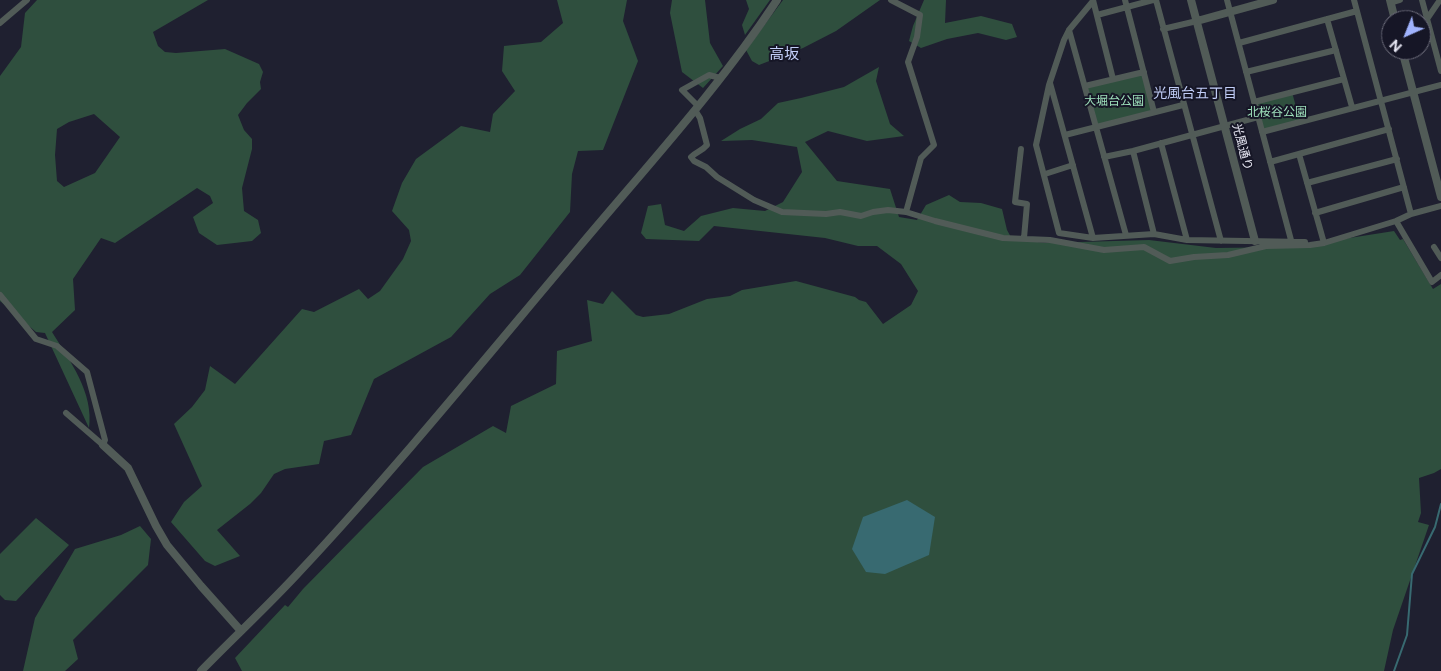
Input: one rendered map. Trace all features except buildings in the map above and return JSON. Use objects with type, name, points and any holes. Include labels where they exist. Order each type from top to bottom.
[{"type":"street","points":[[0,23],[27,0]]},
{"type":"street","points":[[201,671],[300,571],[382,481],[697,108],[753,36],[777,0]]},
{"type":"street","points":[[891,0],[920,15],[917,36],[908,62],[934,145],[921,158],[906,212]]},
{"type":"street","points":[[1093,0],[1113,79]]},
{"type":"street","points":[[1093,0],[1069,30],[1050,82],[1036,145],[1059,233],[1093,238],[1154,234],[1187,240],[1291,240],[1324,243]]},
{"type":"street","points":[[1097,15],[1126,4],[1155,0],[1221,241]]},
{"type":"street","name":"光風通り","points":[[1192,0],[1255,241]]},
{"type":"street","points":[[1227,0],[1291,240]]},
{"type":"street","points":[[1164,30],[1274,0]]},
{"type":"street","points":[[1354,0],[1412,214]]},
{"type":"street","points":[[1390,1],[1400,0]]},
{"type":"street","points":[[1431,14],[1440,0]]},
{"type":"street","points":[[1126,4],[1154,112]]},
{"type":"street","points":[[1238,43],[1357,11]]},
{"type":"street","points":[[1327,19],[1352,107]]},
{"type":"street","points":[[1431,28],[1438,50],[1441,71]]},
{"type":"street","points":[[1069,30],[1126,235]]},
{"type":"street","points":[[1246,72],[1336,50]]},
{"type":"street","points":[[1404,60],[1441,197]]},
{"type":"street","points":[[1085,86],[1144,72]]},
{"type":"street","points":[[720,78],[709,75],[682,90],[697,108],[707,145],[702,151],[694,153],[691,157],[694,161],[706,166],[717,177],[754,200],[782,212],[826,214],[840,212],[861,216],[888,210],[906,212],[1003,238],[1050,240],[1104,250],[1144,247],[1170,261],[1194,257],[1228,255],[1266,246],[1324,243],[1441,206]]},
{"type":"street","points":[[1254,102],[1344,79]]},
{"type":"street","points":[[1050,82],[1093,238]]},
{"type":"street","points":[[1262,132],[1412,91],[1441,85]]},
{"type":"street","points":[[1065,136],[1183,104]]},
{"type":"street","points":[[1104,157],[1258,117]]},
{"type":"street","points":[[1270,162],[1389,129]]},
{"type":"street","points":[[1162,143],[1187,240]]},
{"type":"street","points":[[1021,149],[1015,202],[1027,204],[1024,238]]},
{"type":"street","points":[[1133,151],[1154,234]]},
{"type":"street","points":[[1299,154],[1324,243]]},
{"type":"street","points":[[1307,183],[1397,159]]},
{"type":"street","points":[[1045,174],[1073,165]]},
{"type":"street","points":[[1315,213],[1404,187]]},
{"type":"street","points":[[1396,221],[1432,282],[1441,275]]},
{"type":"street","points":[[1434,247],[1441,258]]},
{"type":"street","points":[[0,295],[36,339],[57,346],[87,372],[105,440],[103,445]]},
{"type":"street","points":[[66,412],[128,468],[156,526],[167,544],[241,631]]},
{"type":"green space","points":[[37,0],[208,0],[153,32],[158,46],[165,52],[176,53],[225,49],[259,64],[263,72],[260,82],[261,89],[238,115],[244,130],[252,139],[252,149],[242,188],[244,211],[258,220],[261,233],[252,241],[217,245],[199,233],[193,217],[213,203],[210,196],[197,188],[115,243],[101,238],[73,279],[75,310],[52,332],[73,366],[84,390],[90,415],[89,428],[45,333],[36,332],[0,301],[0,76],[21,47],[25,13]],"holes":[[[94,114],[120,137],[95,173],[64,187],[57,181],[55,155],[57,129],[69,122]]]},
{"type":"green space","points":[[557,0],[627,0],[623,21],[638,61],[603,150],[578,151],[572,174],[570,212],[520,275],[490,294],[451,337],[374,379],[351,435],[324,441],[319,464],[285,469],[274,474],[261,493],[250,504],[217,530],[240,556],[215,566],[205,561],[171,522],[184,502],[202,486],[174,424],[192,407],[205,390],[210,366],[235,384],[302,309],[314,312],[359,289],[368,299],[380,291],[403,259],[411,241],[409,230],[392,211],[402,183],[416,159],[461,126],[490,132],[493,114],[515,91],[502,71],[504,46],[541,42],[563,23]]},
{"type":"green space","points":[[672,0],[705,0],[710,43],[723,66],[703,88],[682,72],[670,13]]},
{"type":"green space","points":[[746,0],[770,0],[745,35],[742,25],[749,9]]},
{"type":"green space","points":[[783,0],[880,0],[836,31],[803,48],[759,65],[752,61],[746,50]]},
{"type":"green space","points":[[924,0],[946,0],[945,23],[981,16],[1012,24],[1017,37],[1006,40],[978,33],[947,39],[921,48],[909,41]]},
{"type":"green space","points":[[879,67],[876,81],[890,124],[904,136],[867,141],[828,131],[805,142],[837,181],[890,189],[899,217],[917,220],[926,205],[949,195],[960,202],[981,203],[1002,209],[1007,230],[1012,239],[1046,243],[1149,240],[1216,248],[1292,247],[1394,231],[1400,240],[1403,239],[1433,289],[1441,284],[1441,469],[1419,478],[1421,513],[1418,522],[1429,525],[1393,630],[1384,671],[242,671],[235,658],[285,605],[288,607],[303,589],[423,467],[493,426],[506,433],[511,406],[556,384],[557,351],[592,341],[587,300],[603,304],[612,291],[636,315],[643,317],[669,314],[707,299],[730,296],[742,290],[796,281],[855,297],[866,302],[883,324],[911,305],[918,291],[901,264],[877,246],[858,246],[825,238],[714,226],[699,241],[646,239],[641,233],[648,206],[661,204],[665,225],[684,231],[701,216],[733,208],[765,211],[783,202],[802,172],[797,147],[752,140],[721,141],[761,119],[778,103],[844,87]]},
{"type":"green space","name":"大堀台公園","points":[[1144,72],[1154,112],[1096,127],[1085,86]]},
{"type":"green space","name":"北桜谷公園","points":[[1292,92],[1300,122],[1262,132],[1254,102]]},
{"type":"green space","points":[[36,518],[69,545],[16,601],[5,600],[0,595],[0,554]]},
{"type":"green space","points":[[140,526],[151,539],[148,565],[73,640],[78,659],[65,671],[23,671],[35,618],[75,549],[121,535]]},
{"type":"shaded area","points":[[907,500],[935,517],[929,555],[885,574],[866,572],[852,549],[863,517]]},
{"type":"waterway","points":[[1394,671],[1407,635],[1412,574],[1435,527],[1441,504]]},
{"type":"district","name":"高坂","points":[[784,55]]},
{"type":"district","name":"光風台五丁目","points":[[1195,94]]}]
